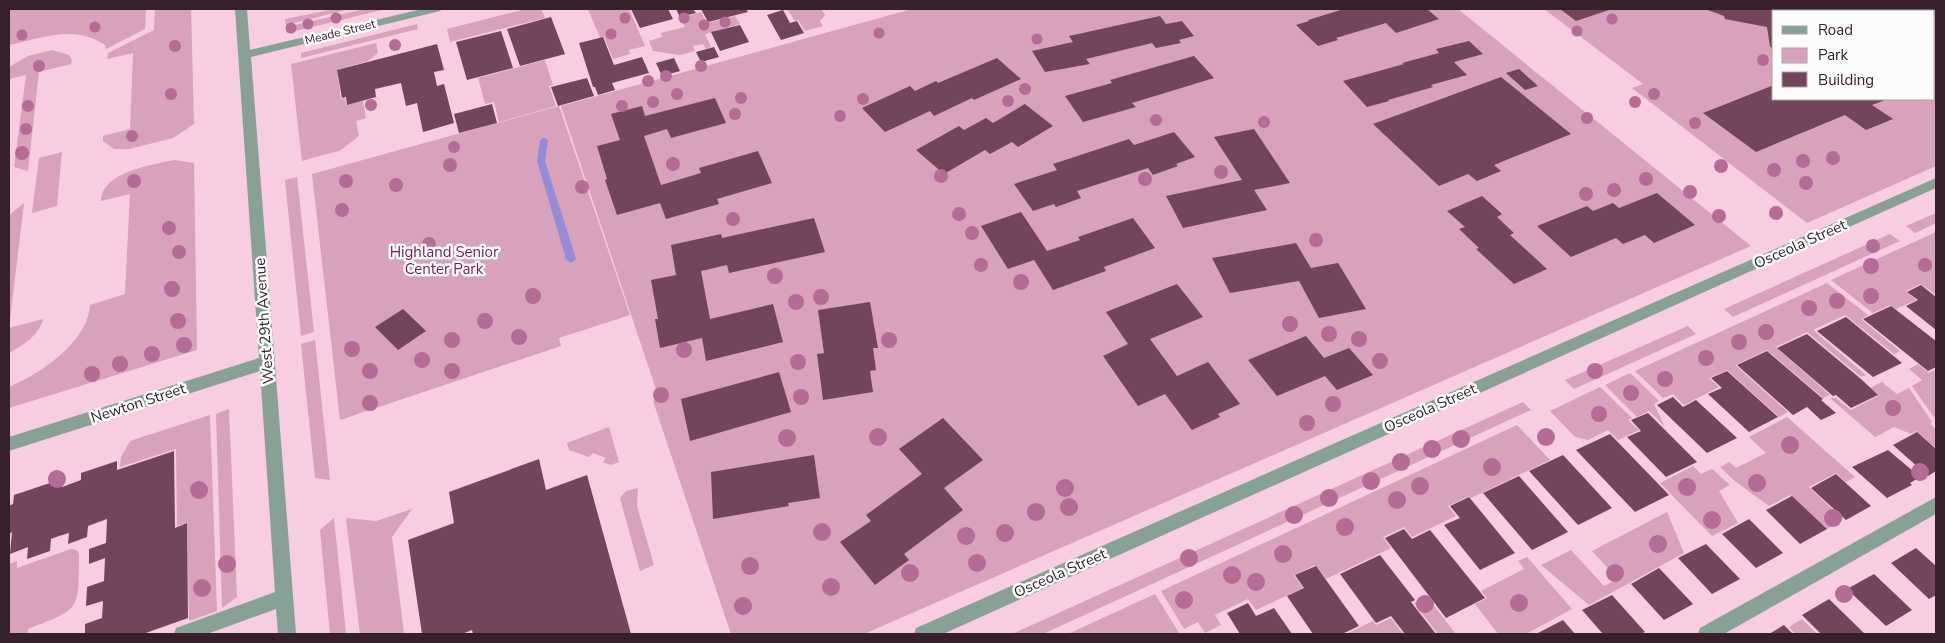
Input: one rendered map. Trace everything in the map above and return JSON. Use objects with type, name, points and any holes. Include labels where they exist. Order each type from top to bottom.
[{"type":"street","name":"West 29th Avenue","points":[[242,9],[287,634]]},
{"type":"street","name":"Meade Street","points":[[245,56],[436,9]]},
{"type":"street","name":"Osceola Street","points":[[923,634],[1936,183]]},
{"type":"street","name":"Newton Street","points":[[9,444],[267,362]]},
{"type":"street","points":[[1707,634],[1936,505]]},
{"type":"street","points":[[182,634],[284,597]]},
{"type":"green space","points":[[9,9],[146,9],[145,29],[106,49],[105,45],[94,39],[70,34],[46,36],[9,45]]},
{"type":"green space","points":[[155,9],[191,9],[194,124],[173,138],[129,149],[114,149],[103,141],[103,136],[130,129],[133,53],[107,59],[108,53],[154,30]]},
{"type":"green space","points":[[335,9],[350,9],[286,25],[285,19]]},
{"type":"green space","points":[[365,9],[386,9],[287,33],[286,27]]},
{"type":"green space","points":[[526,9],[541,9],[545,18],[450,42],[447,29]]},
{"type":"green space","points":[[588,9],[629,9],[645,46],[629,50],[630,54],[613,59],[604,37],[600,38]]},
{"type":"green space","points":[[787,9],[821,9],[825,15],[820,21],[823,26],[805,31],[798,20],[795,21]]},
{"type":"green space","points":[[912,9],[1458,9],[1751,246],[864,634],[731,634],[653,401],[659,398],[561,106]]},
{"type":"green space","points":[[1544,9],[1936,9],[1936,166],[1807,223],[1632,88],[1643,84]]},
{"type":"green space","points":[[701,12],[707,23],[735,16],[740,24],[705,34],[711,47],[706,49],[703,44],[693,46],[695,51],[680,55],[653,51],[649,41],[662,37],[661,33],[685,27],[681,18]]},
{"type":"green space","points":[[417,24],[418,29],[301,58],[301,53]]},
{"type":"green space","points":[[376,43],[378,53],[368,61],[337,70],[341,99],[345,98],[346,105],[363,101],[366,118],[356,121],[359,136],[341,150],[302,161],[291,64]]},
{"type":"green space","points":[[52,50],[69,55],[72,60],[71,64],[39,72],[28,171],[14,167],[26,75],[9,79],[9,67],[28,56]]},
{"type":"green space","points":[[545,60],[553,85],[549,86],[556,106],[499,122],[494,102],[485,104],[478,78]]},
{"type":"green space","name":"Highland Senior Center Park","points":[[559,106],[630,315],[559,338],[561,346],[340,420],[312,174]]},
{"type":"green space","points":[[62,152],[57,206],[32,213],[39,158]]},
{"type":"green space","points":[[174,160],[194,163],[197,350],[9,408],[9,387],[48,365],[72,344],[81,332],[87,319],[90,305],[125,294],[130,194],[101,201],[103,191],[118,177],[129,172],[153,164]]},
{"type":"green space","points":[[297,177],[314,332],[301,336],[285,180]]},
{"type":"green space","points":[[24,203],[9,328],[9,215]]},
{"type":"green space","points":[[1936,213],[1936,223],[1915,233],[1906,226]]},
{"type":"green space","points":[[1936,232],[1936,295],[1921,284],[1906,291],[1916,300],[1896,309],[1890,305],[1873,313],[1831,280]]},
{"type":"green space","points":[[1890,234],[1900,241],[1733,317],[1724,309]]},
{"type":"green space","points":[[1827,283],[1868,315],[1861,319],[1900,351],[1894,354],[1845,315],[1813,330],[1866,375],[1861,377],[1807,332],[1776,347],[1830,395],[1823,398],[1767,350],[1735,365],[1788,412],[1779,417],[1727,370],[1709,378],[1719,387],[1684,405],[1673,394],[1663,398],[1635,371]]},
{"type":"green space","points":[[43,319],[34,335],[9,353],[9,328]]},
{"type":"green space","points":[[1688,326],[1696,334],[1574,389],[1565,380]]},
{"type":"green space","points":[[315,340],[330,480],[315,478],[301,344]]},
{"type":"green space","points":[[1918,364],[1929,373],[1936,369],[1936,420],[1912,386],[1922,380],[1909,369]]},
{"type":"green space","points":[[1630,373],[1659,401],[1654,404],[1665,427],[1649,411],[1637,417],[1605,385]]},
{"type":"green space","points":[[1882,382],[1897,394],[1909,388],[1932,422],[1930,424],[1936,429],[1936,448],[1916,431],[1911,434],[1894,427],[1875,437],[1830,398],[1836,398],[1851,410],[1878,396],[1870,388]]},
{"type":"green space","points":[[1600,387],[1632,418],[1628,420],[1639,430],[1618,440],[1608,430],[1588,440],[1575,437],[1550,411]]},
{"type":"green space","points":[[1523,402],[1531,410],[1043,634],[1012,634]]},
{"type":"green space","points":[[229,409],[237,597],[222,608],[216,414]]},
{"type":"green space","points":[[210,415],[217,611],[189,621],[187,523],[177,526],[176,449],[120,467],[121,457],[130,441]]},
{"type":"green space","points":[[1787,417],[1855,477],[1846,482],[1836,473],[1809,487],[1843,519],[1827,529],[1790,495],[1769,506],[1736,482],[1720,467],[1729,462],[1736,468],[1766,453],[1749,437]]},
{"type":"green space","points":[[1517,425],[1550,460],[1471,498],[1469,496],[1448,506],[1456,516],[1412,537],[1404,527],[1383,537],[1391,548],[1326,579],[1315,565],[1294,575],[1303,588],[1256,610],[1248,599],[1215,615],[1221,625],[1205,633],[1198,622],[1184,629],[1161,591]]},
{"type":"green space","points":[[609,427],[619,462],[611,465],[603,462],[606,458],[593,453],[589,457],[569,450],[567,443]]},
{"type":"green space","points":[[1693,466],[1701,474],[1712,469],[1730,485],[1719,491],[1738,523],[1712,536],[1660,483]]},
{"type":"green space","points":[[638,488],[637,506],[654,565],[640,571],[620,498],[626,491]]},
{"type":"green space","points":[[412,509],[392,537],[404,634],[360,634],[346,518],[376,521]]},
{"type":"green space","points":[[1667,512],[1684,553],[1589,605],[1541,565],[1571,550],[1604,586],[1618,579],[1592,551]]},
{"type":"green space","points":[[334,518],[346,634],[330,634],[320,530]]},
{"type":"green space","points":[[71,549],[77,550],[79,554],[78,587],[77,597],[73,605],[68,611],[59,616],[28,629],[28,634],[9,634],[9,564],[17,561],[17,568]]},
{"type":"green space","points":[[1527,557],[1572,609],[1526,634],[1498,634],[1475,604],[1487,598],[1481,591],[1524,569],[1518,561]]},
{"type":"green space","points":[[1155,594],[1179,633],[1068,634]]},
{"type":"green space","points":[[1427,597],[1456,634],[1438,634],[1414,603]]},
{"type":"green space","points":[[1391,618],[1403,634],[1346,634],[1373,621],[1376,625]]},
{"type":"green space","points":[[1802,619],[1817,634],[1795,634],[1789,627]]},
{"type":"building","points":[[631,9],[668,9],[673,19],[640,28]]},
{"type":"building","points":[[676,9],[693,9],[696,13],[680,17]]},
{"type":"building","points":[[701,9],[746,9],[748,12],[708,22]]},
{"type":"building","points":[[1344,9],[1427,9],[1439,19],[1396,33],[1386,23],[1336,38],[1338,40],[1318,46],[1296,25]]},
{"type":"building","points":[[1560,9],[1612,9],[1576,21]]},
{"type":"building","points":[[1705,9],[1778,9],[1772,10],[1772,48],[1770,47],[1767,27],[1725,19],[1724,16]]},
{"type":"building","points":[[783,10],[790,23],[797,21],[804,33],[781,40],[767,15]]},
{"type":"building","points":[[1160,16],[1166,24],[1182,21],[1194,36],[1179,40],[1181,43],[1156,48],[1152,43],[1086,59],[1090,64],[1045,72],[1032,51],[1073,42],[1069,36]]},
{"type":"building","points":[[551,17],[565,54],[520,66],[507,29]]},
{"type":"building","points":[[740,25],[749,42],[720,51],[711,32]]},
{"type":"building","points":[[501,31],[513,68],[467,80],[456,42]]},
{"type":"building","points":[[603,37],[614,65],[642,57],[649,73],[612,83],[615,90],[598,95],[595,87],[593,87],[579,43]]},
{"type":"building","points":[[1469,41],[1483,54],[1454,62],[1467,75],[1431,85],[1433,87],[1389,101],[1367,107],[1343,81],[1439,53],[1436,49]]},
{"type":"building","points":[[437,44],[444,70],[434,72],[437,86],[444,84],[454,123],[423,132],[417,103],[406,106],[401,83],[375,89],[376,97],[347,105],[346,97],[342,98],[337,70]]},
{"type":"building","points":[[714,47],[719,57],[701,62],[696,52]]},
{"type":"building","points":[[1194,56],[1214,78],[1132,103],[1136,107],[1083,122],[1065,96],[1112,83],[1110,80]]},
{"type":"building","points":[[674,58],[680,71],[662,76],[656,63]]},
{"type":"building","points":[[997,58],[1021,79],[974,100],[972,98],[934,116],[930,111],[885,132],[862,108],[910,86],[915,91]]},
{"type":"building","points":[[1519,69],[1538,86],[1525,90],[1506,73]]},
{"type":"building","points":[[1501,77],[1571,134],[1494,165],[1501,171],[1477,181],[1468,174],[1439,186],[1373,124]]},
{"type":"building","points":[[587,78],[594,96],[558,106],[551,87]]},
{"type":"building","points":[[1772,86],[1772,100],[1885,100],[1872,105],[1893,119],[1866,130],[1845,115],[1756,152],[1703,113]]},
{"type":"building","points":[[715,98],[726,123],[671,138],[667,129],[644,136],[661,185],[701,173],[699,168],[758,151],[772,183],[717,199],[719,204],[666,219],[660,203],[617,215],[605,180],[607,179],[597,146],[620,140],[611,114],[642,106],[645,116]]},
{"type":"building","points":[[492,104],[497,123],[459,133],[454,114]]},
{"type":"building","points":[[1025,104],[1053,126],[1018,147],[1012,142],[990,154],[985,150],[944,174],[916,150],[959,126],[964,130],[986,118],[993,123]]},
{"type":"building","points":[[1254,129],[1290,183],[1254,190],[1267,210],[1183,228],[1166,196],[1242,180],[1214,137]]},
{"type":"building","points":[[1174,132],[1195,157],[1176,164],[1178,166],[1153,175],[1148,168],[1077,191],[1081,198],[1056,207],[1054,204],[1033,211],[1014,184],[1057,170],[1053,164],[1129,139],[1134,145]]},
{"type":"building","points":[[1657,193],[1695,225],[1654,243],[1645,235],[1623,244],[1616,238],[1571,257],[1537,226],[1587,206],[1593,211],[1613,203],[1619,208]]},
{"type":"building","points":[[1482,196],[1502,214],[1497,217],[1514,233],[1510,235],[1547,269],[1514,284],[1476,249],[1479,248],[1459,229],[1465,227],[1447,211]]},
{"type":"building","points":[[1021,212],[1047,251],[1080,240],[1078,237],[1133,218],[1155,248],[1104,267],[1106,271],[1053,290],[1034,260],[1008,269],[981,226]]},
{"type":"building","points":[[814,218],[825,252],[729,273],[727,265],[701,271],[710,319],[773,304],[783,342],[706,361],[702,338],[660,348],[655,319],[658,319],[651,280],[676,275],[671,245],[721,234],[722,238]]},
{"type":"building","points":[[1296,243],[1311,268],[1338,263],[1366,309],[1319,318],[1299,281],[1230,293],[1212,258]]},
{"type":"building","points":[[1177,284],[1203,317],[1150,339],[1177,376],[1208,362],[1240,404],[1218,414],[1220,417],[1192,430],[1165,394],[1138,406],[1103,356],[1128,344],[1106,312]]},
{"type":"building","points":[[1921,285],[1936,297],[1936,330],[1906,306],[1918,300],[1907,292]]},
{"type":"building","points":[[870,302],[878,348],[873,348],[876,370],[870,371],[873,392],[823,400],[817,354],[824,353],[818,310]]},
{"type":"building","points":[[1891,306],[1936,341],[1936,367],[1928,371],[1863,319]]},
{"type":"building","points":[[403,309],[426,331],[398,350],[375,327]]},
{"type":"building","points":[[1846,317],[1902,363],[1873,377],[1817,331]]},
{"type":"building","points":[[1807,334],[1878,395],[1851,408],[1836,395],[1833,396],[1777,348]]},
{"type":"building","points":[[1306,336],[1324,358],[1349,348],[1373,375],[1337,390],[1325,376],[1277,396],[1248,360]]},
{"type":"building","points":[[1767,351],[1823,399],[1821,400],[1836,413],[1821,420],[1807,407],[1793,415],[1737,365]]},
{"type":"building","points":[[1727,371],[1778,417],[1749,432],[1708,394],[1722,388],[1711,378]]},
{"type":"building","points":[[779,372],[791,412],[690,441],[681,399]]},
{"type":"building","points":[[1673,397],[1683,407],[1696,400],[1737,438],[1707,453],[1657,405]]},
{"type":"building","points":[[1648,413],[1697,462],[1666,477],[1627,437],[1641,431],[1631,420]]},
{"type":"building","points":[[943,418],[983,460],[944,488],[963,510],[904,554],[909,560],[875,585],[840,542],[871,521],[866,515],[922,474],[899,449]]},
{"type":"building","points":[[1917,432],[1936,449],[1936,471],[1928,476],[1893,445]]},
{"type":"building","points":[[1610,434],[1669,495],[1635,512],[1576,450]]},
{"type":"building","points":[[1888,450],[1920,477],[1910,483],[1912,485],[1887,498],[1852,467]]},
{"type":"building","points":[[174,451],[175,528],[187,523],[188,618],[143,634],[85,634],[85,624],[102,618],[103,601],[86,606],[87,587],[104,581],[105,558],[89,564],[89,549],[106,543],[107,519],[88,526],[87,537],[68,544],[69,533],[51,539],[50,551],[27,559],[28,547],[10,554],[12,532],[9,534],[9,506],[13,504],[14,495],[62,479],[62,487],[81,480],[81,473],[117,461],[117,470]]},
{"type":"building","points":[[814,455],[820,498],[788,503],[789,506],[713,519],[711,472]]},
{"type":"building","points":[[1563,455],[1612,508],[1578,525],[1529,471]]},
{"type":"building","points":[[539,459],[546,490],[587,475],[631,634],[473,634],[472,630],[462,634],[422,634],[408,540],[454,523],[449,492]]},
{"type":"building","points":[[1836,474],[1871,506],[1846,520],[1811,488]]},
{"type":"building","points":[[1519,476],[1568,532],[1532,550],[1483,493]]},
{"type":"building","points":[[1792,496],[1827,529],[1800,544],[1766,510]]},
{"type":"building","points":[[1469,497],[1515,553],[1480,570],[1444,525],[1460,518],[1450,506]]},
{"type":"building","points":[[1749,519],[1783,553],[1756,568],[1722,534]]},
{"type":"building","points":[[1404,529],[1412,539],[1430,530],[1485,598],[1446,618],[1385,538]]},
{"type":"building","points":[[1706,544],[1740,579],[1712,594],[1678,558]]},
{"type":"building","points":[[1916,548],[1936,566],[1936,595],[1929,599],[1891,563]]},
{"type":"building","points":[[1380,555],[1415,600],[1411,602],[1436,634],[1405,634],[1391,616],[1376,623],[1340,574]]},
{"type":"building","points":[[1316,566],[1359,626],[1342,634],[1313,634],[1287,596],[1304,588],[1295,575]]},
{"type":"building","points":[[1659,568],[1693,604],[1664,620],[1631,584]]},
{"type":"building","points":[[1874,574],[1912,610],[1886,626],[1847,589]]},
{"type":"building","points":[[1612,595],[1645,632],[1640,634],[1603,634],[1582,610]]},
{"type":"building","points":[[1829,599],[1865,634],[1821,634],[1802,615]]},
{"type":"building","points":[[1248,603],[1256,616],[1274,608],[1292,634],[1240,634],[1227,613]]},
{"type":"building","points":[[1563,620],[1575,634],[1536,634]]},
{"type":"building","points":[[1784,625],[1793,634],[1769,634]]},
{"type":"waterway","points":[[544,140],[541,161],[571,259]]}]
